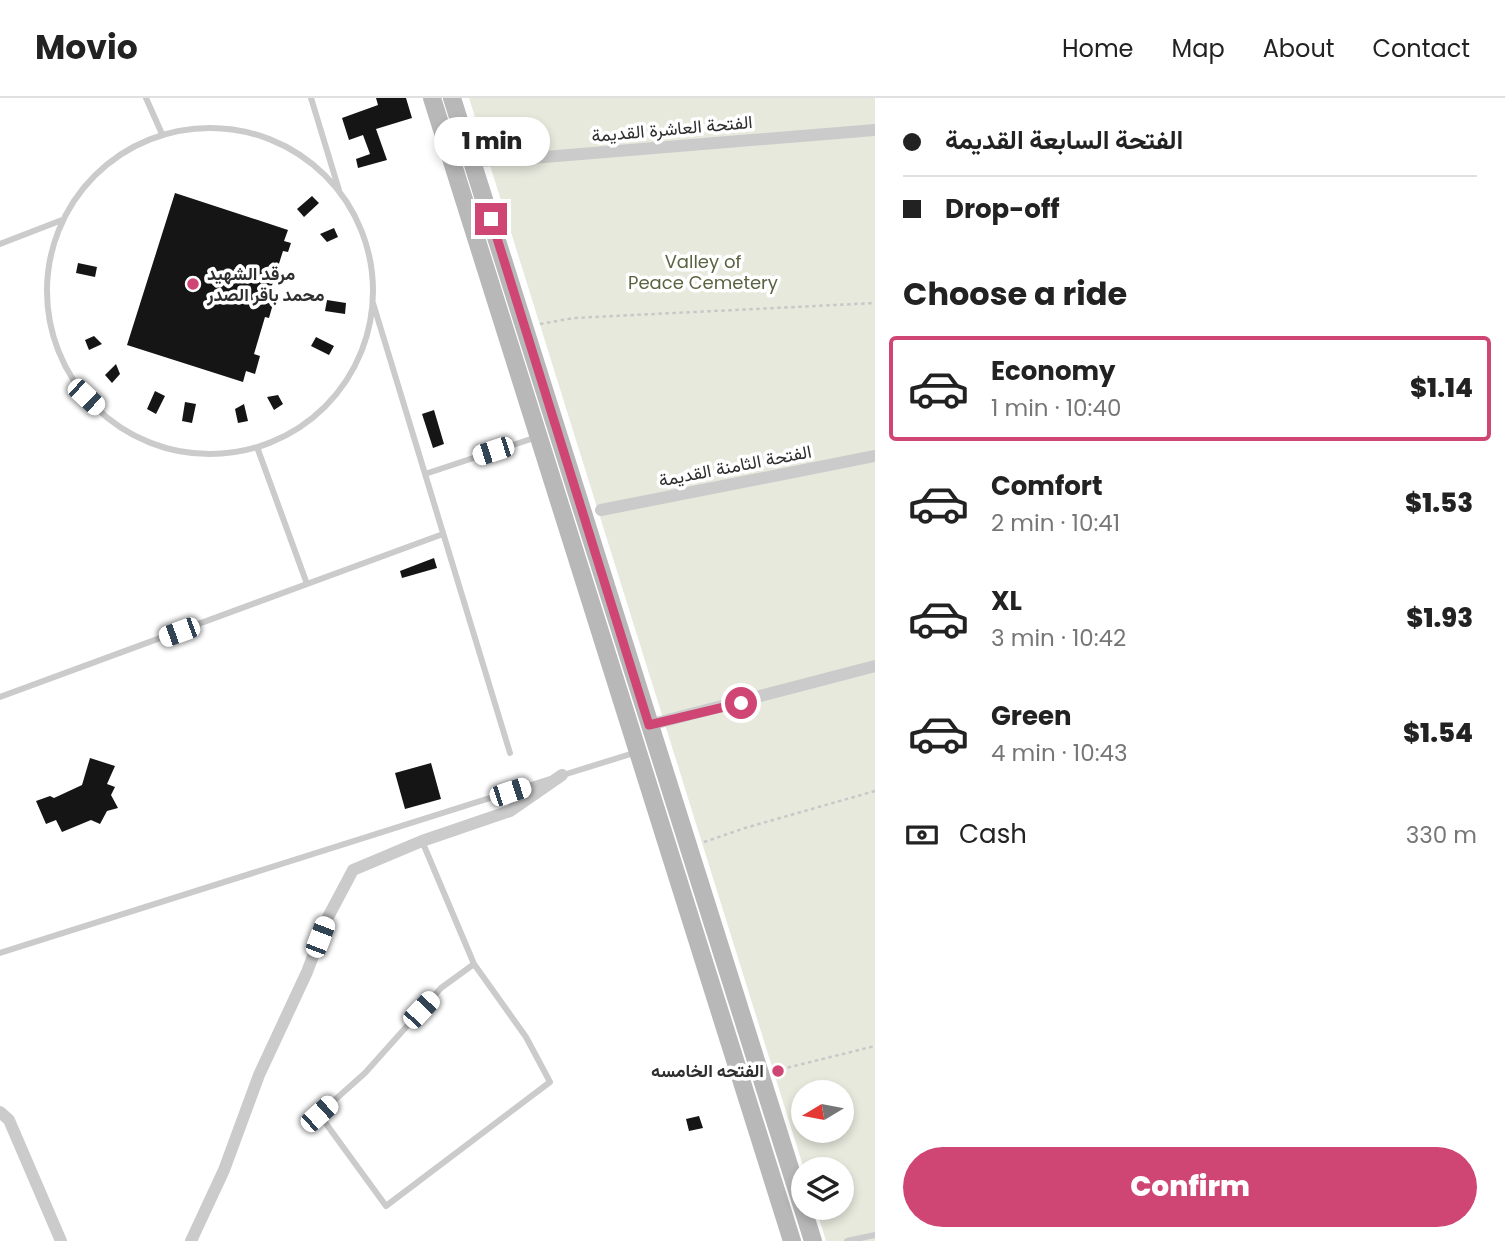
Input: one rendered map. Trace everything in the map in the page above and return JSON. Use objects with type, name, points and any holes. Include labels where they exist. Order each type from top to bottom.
[{"type":"street","points":[[432,98],[792,1241]]},
{"type":"street","points":[[452,98],[813,1241]]},
{"type":"street","name":"الفتحة العاشرة القديمة","points":[[473,161],[875,130]]},
{"type":"street","points":[[468,212],[481,209],[486,201]]},
{"type":"street","points":[[480,249],[489,243],[499,246]]},
{"type":"street","name":"الفتحة الثامنة القديمة","points":[[601,510],[875,456]]},
{"type":"street","points":[[649,725],[875,666]]},
{"type":"street","points":[[191,1241],[225,1170],[259,1075],[307,972],[327,919],[353,870],[422,841],[510,811],[562,775]]},
{"type":"street","points":[[726,1032],[735,1032],[744,1023]]},
{"type":"street","points":[[738,1068],[744,1062],[759,1069]]},
{"type":"street","points":[[0,1112],[9,1120],[61,1241]]},
{"type":"lane","points":[[146,98],[162,134]]},
{"type":"lane","points":[[311,98],[340,193],[359,226],[370,262],[373,301],[510,753]]},
{"type":"lane","points":[[340,193],[313,164],[279,142],[241,130],[201,127],[162,134],[130,148],[103,167],[80,192],[62,220],[51,256],[47,293],[52,331],[65,366],[86,397],[114,423],[147,441],[183,452],[220,454],[257,447],[287,435],[315,416],[338,392],[355,364],[367,333],[373,301]]},
{"type":"lane","points":[[0,244],[62,220]]},
{"type":"lane","points":[[425,474],[539,436]]},
{"type":"lane","points":[[257,447],[307,584]]},
{"type":"lane","points":[[0,698],[443,534]]},
{"type":"lane","points":[[0,953],[638,752]]},
{"type":"lane","points":[[422,841],[474,964],[526,1037],[550,1082],[386,1206],[319,1114],[365,1073],[441,988],[474,964]]},
{"type":"lane","points":[[847,1241],[875,1235]]},
{"type":"path","points":[[526,329],[546,322],[574,318],[875,303]]},
{"type":"path","points":[[689,847],[875,791]]},
{"type":"path","points":[[759,1069],[875,1046]]},
{"type":"green space","name":"Valley of Peace Cemetery","points":[[469,98],[875,98],[875,1241],[826,1241],[820,1220],[854,1220],[854,1157],[800,1157],[796,1143],[854,1143],[854,1080],[791,1080],[791,1127]]},
{"type":"building","points":[[376,98],[406,98],[412,118],[376,129],[387,160],[358,168],[356,159],[370,154],[363,135],[349,140],[342,118],[378,105]]},
{"type":"building","points":[[175,193],[288,230],[284,241],[291,243],[288,252],[283,251],[269,295],[275,297],[269,318],[265,317],[254,354],[260,356],[255,374],[246,371],[243,382],[127,345]]},
{"type":"building","points":[[312,196],[319,203],[304,217],[297,209]]},
{"type":"building","points":[[334,228],[338,237],[327,242],[320,234]]},
{"type":"building","points":[[78,263],[97,267],[95,277],[76,273]]},
{"type":"building","points":[[327,300],[346,303],[345,314],[325,311]]},
{"type":"building","points":[[94,336],[102,344],[89,350],[85,340]]},
{"type":"building","points":[[316,337],[334,346],[329,355],[311,346]]},
{"type":"building","points":[[116,364],[120,374],[112,383],[105,375]]},
{"type":"building","points":[[155,391],[165,396],[156,414],[147,409]]},
{"type":"building","points":[[278,395],[283,404],[274,410],[267,397]]},
{"type":"building","points":[[185,402],[196,404],[192,423],[182,421]]},
{"type":"building","points":[[244,404],[248,421],[238,423],[235,409]]},
{"type":"building","points":[[434,410],[444,444],[433,448],[422,414]]},
{"type":"building","points":[[434,558],[437,568],[402,578],[400,571]]},
{"type":"building","points":[[90,758],[115,766],[107,784],[115,787],[111,795],[118,808],[107,811],[100,824],[91,820],[62,832],[56,820],[46,824],[36,801],[50,796],[54,798],[82,785]]},
{"type":"building","points":[[431,763],[441,799],[405,809],[395,773]]},
{"type":"building","points":[[699,1116],[703,1128],[689,1131],[686,1119]]},
{"type":"place","name":"مرقد الشهيد محمد باقر الصدر","points":[[193,284]]},
{"type":"place","name":"الفتحه الخامسه","points":[[778,1071]]},
{"type":"route","points":[[491,219],[649,725],[741,703]]}]
